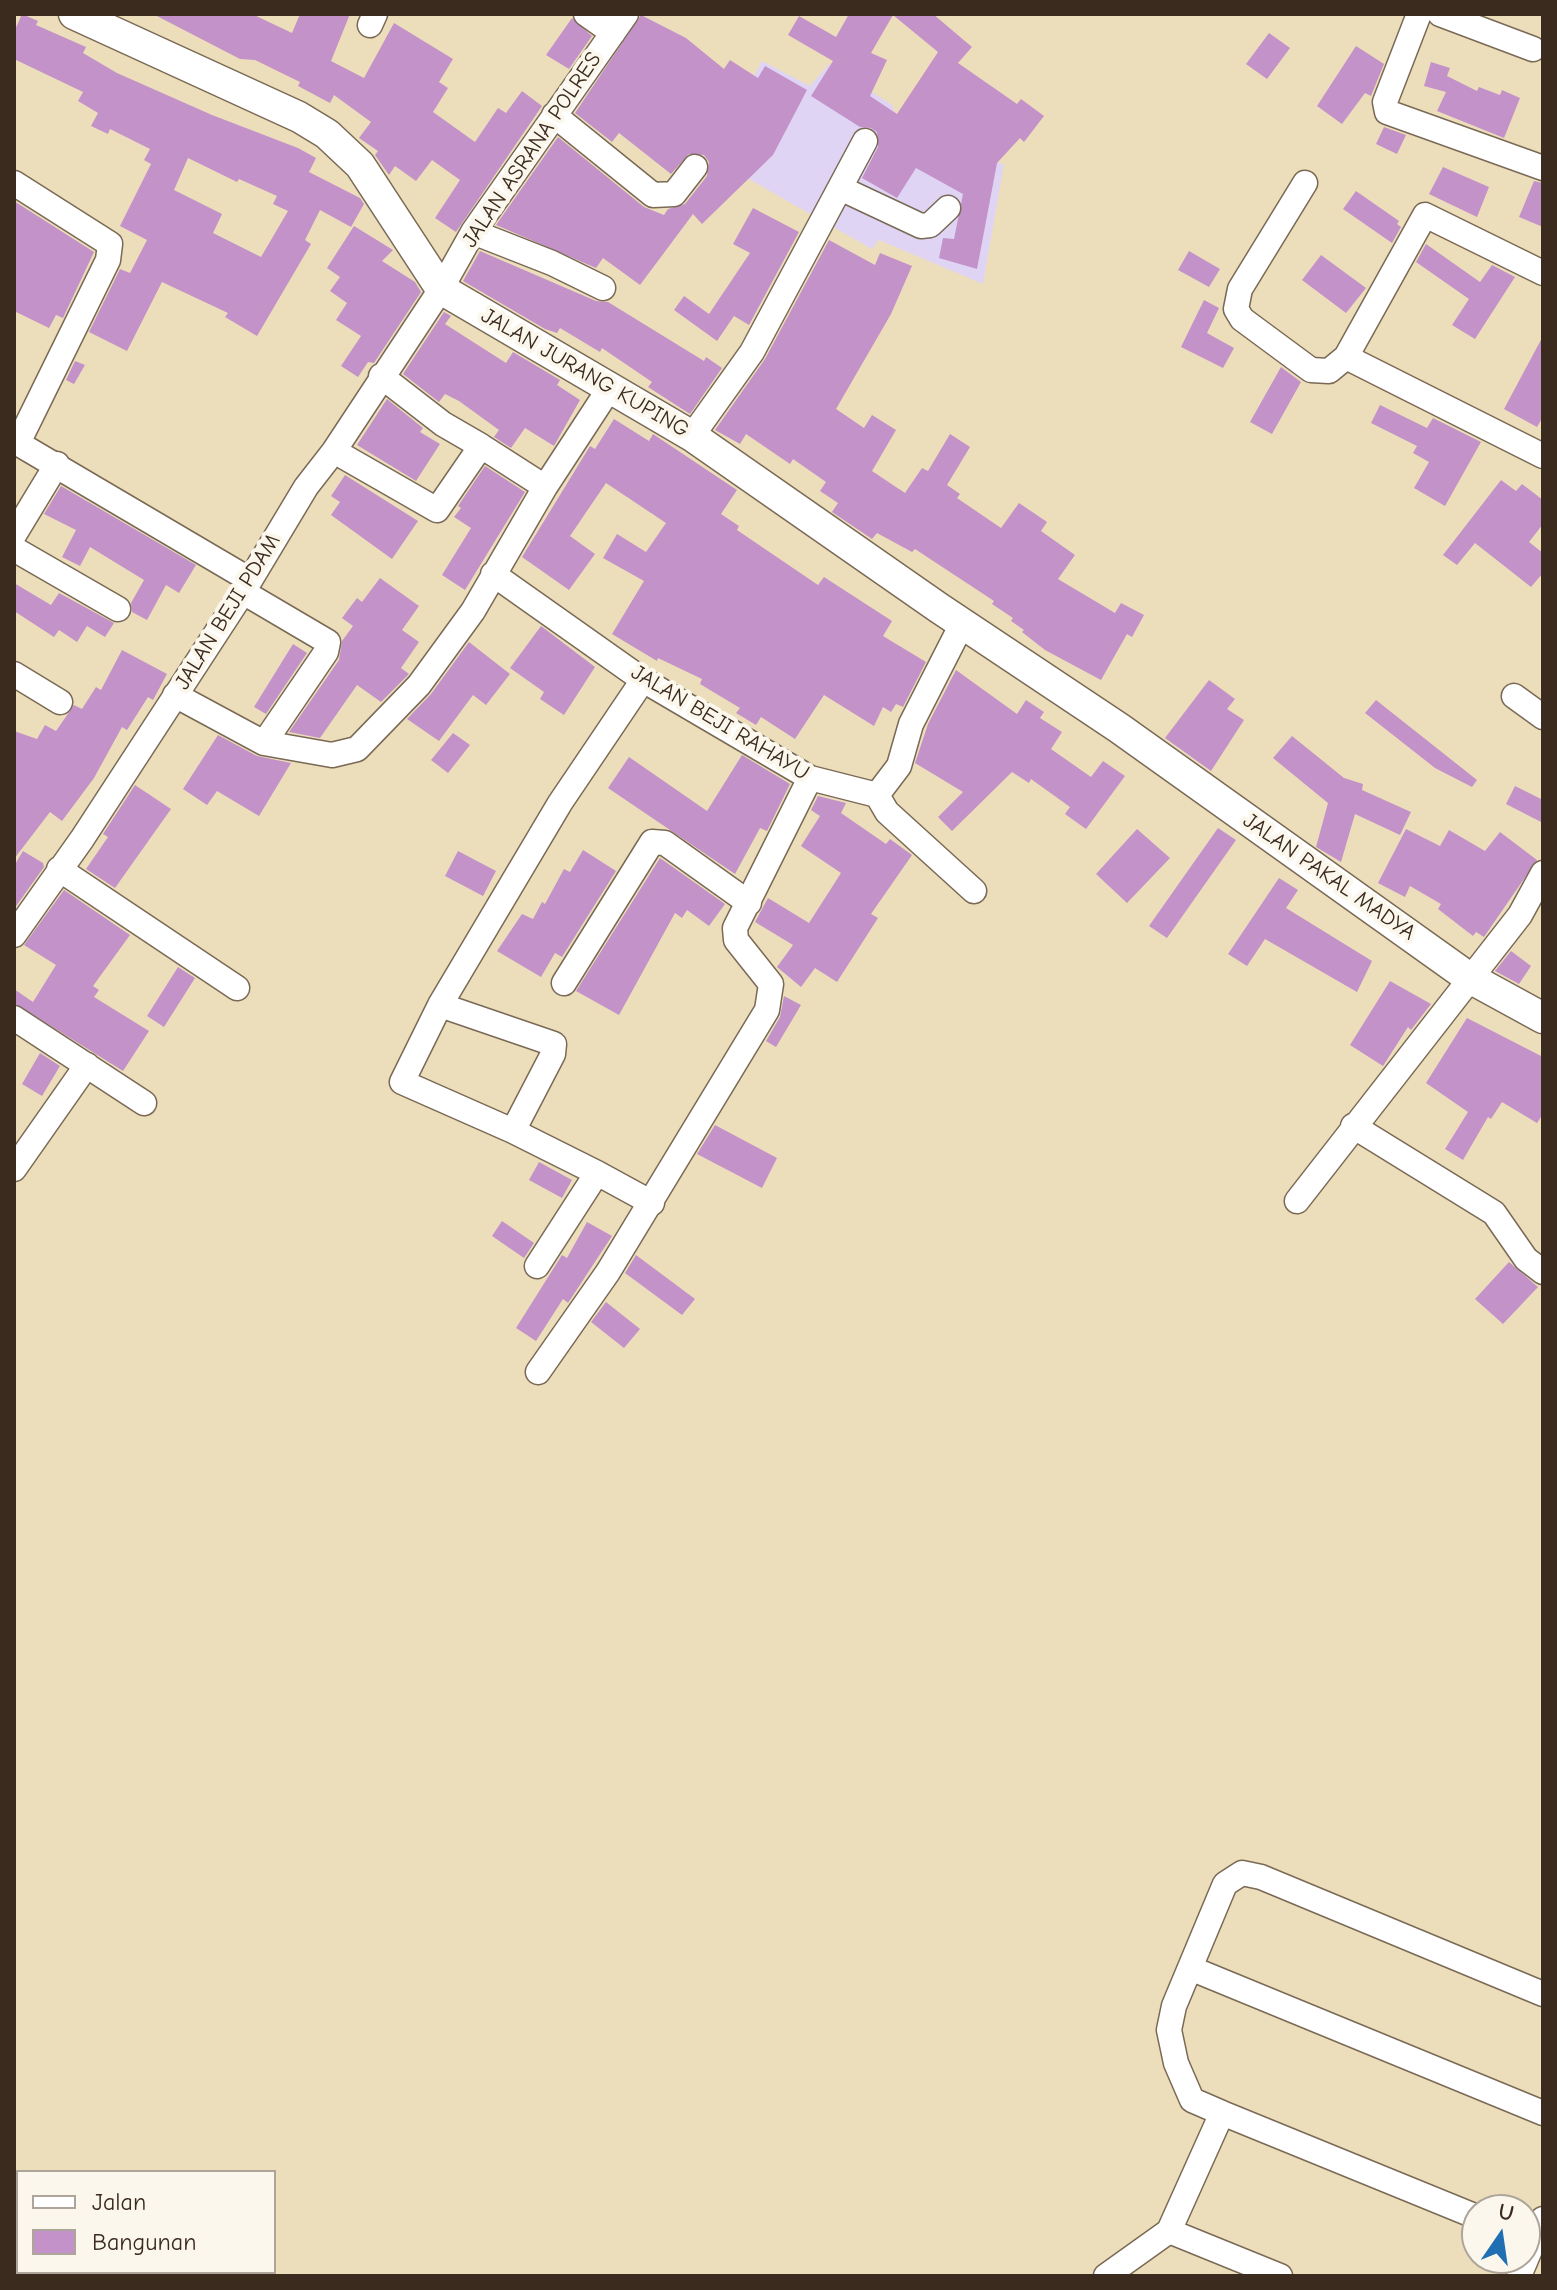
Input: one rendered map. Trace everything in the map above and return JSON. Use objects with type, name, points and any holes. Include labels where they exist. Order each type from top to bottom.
[{"type":"street","name":"JALAN JURANG KUPING","points":[[74,14],[299,117],[327,134],[360,165],[441,289],[692,436],[962,624],[1119,728]]},
{"type":"street","points":[[586,14],[620,23]]},
{"type":"street","points":[[1419,14],[1387,94],[1385,108],[1393,114],[1543,168]]},
{"type":"street","points":[[1440,14],[1533,49]]},
{"type":"street","name":"JALAN ASRANA POLRES","points":[[441,289],[473,232],[620,23]]},
{"type":"street","points":[[554,115],[653,195],[674,194],[695,167]]},
{"type":"street","points":[[692,436],[752,352],[865,141]]},
{"type":"street","points":[[14,183],[110,244],[108,260],[16,442],[57,464],[328,642],[326,652],[264,743]]},
{"type":"street","points":[[1305,183],[1240,289],[1236,309],[1242,319],[1311,370],[1329,371],[1346,357],[1425,215],[1543,273]]},
{"type":"street","points":[[840,188],[921,226],[930,225],[948,208]]},
{"type":"street","points":[[473,232],[552,263],[603,288]]},
{"type":"street","name":"JALAN BEJI PDAM","points":[[14,935],[175,695],[306,487],[334,451],[441,289]]},
{"type":"street","points":[[1346,357],[1543,456]]},
{"type":"street","points":[[381,376],[443,424],[545,487]]},
{"type":"street","points":[[175,695],[264,743],[332,755],[357,749],[419,685],[473,611],[545,487],[611,386]]},
{"type":"street","points":[[334,451],[438,510],[481,446]]},
{"type":"street","points":[[14,535],[57,464]]},
{"type":"street","points":[[14,549],[118,609]]},
{"type":"street","name":"JALAN BEJI RAHAYU","points":[[493,574],[643,680],[810,778],[877,795]]},
{"type":"street","points":[[962,624],[911,724],[899,766],[877,795],[887,812],[974,891]]},
{"type":"street","points":[[14,674],[60,702]]},
{"type":"street","points":[[643,680],[560,803],[440,1005],[402,1082],[513,1131],[652,1203]]},
{"type":"street","points":[[1514,696],[1543,717]]},
{"type":"street","name":"JALAN PAKAL MADYA","points":[[1119,728],[1468,977],[1543,1018]]},
{"type":"street","points":[[538,1372],[652,1203],[772,996],[771,984],[734,933],[810,778]]},
{"type":"street","points":[[564,983],[652,842],[665,843],[749,903]]},
{"type":"street","points":[[59,869],[237,988]]},
{"type":"street","points":[[1297,1201],[1468,977],[1520,915],[1543,873]]},
{"type":"street","points":[[440,1005],[554,1044],[553,1054],[513,1131]]},
{"type":"street","points":[[14,1018],[144,1103]]},
{"type":"street","points":[[14,1169],[87,1065]]},
{"type":"street","points":[[1353,1126],[1494,1213],[1526,1259],[1543,1272]]},
{"type":"street","points":[[537,1266],[597,1173]]},
{"type":"street","points":[[1461,2210],[1192,2100],[1171,2041],[1169,2030],[1174,2006],[1225,1884],[1242,1873],[1261,1877],[1543,1994]]},
{"type":"street","points":[[1190,1968],[1543,2113]]},
{"type":"street","points":[[1106,2276],[1169,2231],[1222,2113]]},
{"type":"street","points":[[1169,2231],[1280,2276]]},
{"type":"shaded area","points":[[762,61],[810,86],[829,64],[892,105],[896,116],[970,158],[1004,164],[983,284],[879,240],[872,249],[740,174],[743,95]]},
{"type":"building","points":[[22,14],[38,21],[36,25],[86,47],[83,53],[117,73],[212,115],[298,148],[316,158],[309,172],[360,198],[364,204],[351,227],[320,210],[305,240],[311,244],[257,336],[225,317],[228,313],[162,282],[127,351],[89,332],[120,269],[130,273],[147,240],[120,226],[151,164],[144,160],[150,149],[110,129],[108,134],[91,126],[98,113],[78,101],[83,92],[14,59],[14,32]],"holes":[[[188,158],[237,182],[239,179],[277,196],[273,204],[288,211],[261,257],[213,233],[222,214],[174,190]]]},
{"type":"building","points":[[153,14],[252,14],[292,33],[300,14],[350,14],[331,61],[364,78],[394,23],[453,59],[439,82],[448,88],[433,112],[475,142],[498,108],[506,113],[522,91],[542,106],[456,232],[435,218],[460,180],[432,160],[416,181],[395,166],[389,175],[375,155],[378,151],[359,138],[371,122],[334,95],[330,103],[298,86],[300,82],[255,60],[240,59]]},
{"type":"building","points":[[849,14],[933,14],[972,47],[958,63],[1017,104],[1021,99],[1044,116],[1024,142],[1020,138],[997,163],[977,269],[939,258],[943,238],[954,239],[963,194],[916,168],[897,198],[862,178],[878,147],[877,132],[860,127],[811,96],[833,61],[788,35],[799,16],[836,37]],"holes":[[[893,15],[938,52],[897,114],[870,96],[887,60],[871,53]]]},
{"type":"building","points":[[641,15],[686,38],[724,69],[730,60],[758,78],[765,66],[807,90],[773,155],[702,224],[693,214],[640,285],[603,258],[596,268],[496,225],[558,137],[644,207],[664,215],[668,209],[685,204],[707,176],[709,162],[704,155],[689,154],[671,174],[619,133],[612,142],[575,113]]},
{"type":"building","points":[[572,18],[592,36],[569,69],[546,55]]},
{"type":"building","points":[[1269,33],[1290,48],[1267,79],[1246,64]]},
{"type":"building","points":[[1356,46],[1384,64],[1371,96],[1365,93],[1342,124],[1317,106]]},
{"type":"building","points":[[1431,62],[1450,68],[1447,76],[1477,91],[1479,87],[1500,95],[1502,90],[1520,98],[1504,138],[1437,111],[1446,92],[1424,86]]},
{"type":"building","points":[[1384,127],[1406,135],[1397,154],[1376,144]]},
{"type":"building","points":[[1443,167],[1489,187],[1477,217],[1429,194]]},
{"type":"building","points":[[1534,181],[1543,183],[1543,227],[1519,217]]},
{"type":"building","points":[[1356,191],[1399,221],[1397,224],[1401,227],[1392,243],[1343,209]]},
{"type":"building","points":[[14,201],[94,252],[63,318],[56,315],[49,328],[14,311]]},
{"type":"building","points":[[753,208],[799,232],[749,325],[734,316],[717,341],[674,310],[684,296],[709,314],[750,253],[733,244]]},
{"type":"building","points":[[354,226],[393,250],[382,261],[415,282],[421,292],[374,363],[368,362],[358,377],[341,366],[361,336],[336,320],[347,303],[330,291],[340,277],[327,268]]},
{"type":"building","points":[[829,240],[875,265],[880,253],[912,266],[891,314],[836,409],[864,428],[872,415],[896,430],[872,471],[905,493],[922,468],[928,471],[950,434],[970,447],[947,485],[960,494],[957,498],[1001,528],[1019,503],[1047,522],[1041,531],[1075,555],[1058,579],[1115,613],[1121,603],[1144,615],[1132,637],[1127,634],[1101,680],[1045,650],[1011,621],[1013,618],[992,604],[994,601],[915,549],[912,552],[877,533],[872,539],[832,512],[838,503],[820,491],[826,482],[793,459],[790,464],[746,434],[740,444],[715,430],[765,359]]},
{"type":"building","points":[[1426,244],[1480,282],[1492,265],[1515,277],[1475,339],[1452,325],[1469,299],[1416,262]]},
{"type":"building","points":[[480,251],[596,301],[608,302],[704,361],[706,357],[722,368],[690,414],[648,387],[652,382],[602,348],[600,352],[560,328],[557,333],[545,329],[463,281]]},
{"type":"building","points":[[1189,251],[1220,269],[1209,287],[1178,270]]},
{"type":"building","points":[[1321,255],[1366,288],[1346,313],[1302,280]]},
{"type":"building","points":[[1204,300],[1219,308],[1207,333],[1234,348],[1223,368],[1181,347]]},
{"type":"building","points":[[444,312],[451,316],[445,324],[506,363],[513,352],[560,380],[557,385],[580,400],[554,446],[525,428],[511,448],[494,437],[499,430],[459,401],[445,394],[439,402],[403,374]]},
{"type":"building","points":[[1543,336],[1543,417],[1537,427],[1504,409]]},
{"type":"building","points":[[75,361],[85,365],[74,384],[66,380]]},
{"type":"building","points":[[1281,367],[1301,382],[1272,434],[1250,422]]},
{"type":"building","points":[[387,399],[423,428],[420,432],[440,444],[416,481],[357,445]]},
{"type":"building","points":[[1380,405],[1427,428],[1433,418],[1481,442],[1445,506],[1414,488],[1429,462],[1413,453],[1417,446],[1371,423]]},
{"type":"building","points":[[614,419],[649,441],[653,434],[737,490],[721,514],[739,526],[737,530],[818,585],[824,577],[892,621],[883,636],[926,662],[903,707],[896,704],[891,712],[883,707],[874,726],[824,695],[795,739],[761,717],[756,725],[736,713],[740,708],[700,684],[702,679],[658,658],[657,661],[612,634],[644,581],[603,558],[617,534],[646,552],[666,523],[606,483],[570,536],[595,554],[569,590],[522,557],[590,446],[595,449]]},
{"type":"building","points":[[485,466],[525,492],[465,590],[442,575],[471,528],[454,517],[461,508],[458,506]]},
{"type":"building","points":[[345,475],[418,521],[392,559],[331,515],[340,502],[331,496]]},
{"type":"building","points":[[1501,480],[1516,491],[1522,484],[1543,500],[1543,524],[1529,542],[1543,553],[1543,573],[1531,587],[1475,543],[1457,565],[1443,555]]},
{"type":"building","points":[[61,486],[196,565],[179,593],[166,585],[147,620],[132,612],[131,603],[144,580],[90,547],[80,566],[62,557],[76,530],[44,514]]},
{"type":"building","points":[[380,578],[419,606],[402,630],[419,642],[401,668],[409,674],[381,702],[357,685],[320,738],[289,732],[339,660],[342,641],[353,626],[342,618],[357,598],[362,602]]},
{"type":"building","points":[[14,583],[51,605],[59,593],[114,623],[105,637],[87,626],[77,642],[59,630],[54,637],[14,611]]},
{"type":"building","points":[[541,626],[595,667],[564,715],[540,699],[544,692],[510,668]]},
{"type":"building","points":[[469,642],[510,674],[486,705],[473,695],[439,741],[407,719],[431,694]]},
{"type":"building","points":[[293,644],[307,653],[266,714],[254,707]]},
{"type":"building","points":[[122,650],[167,674],[153,700],[148,697],[127,730],[122,727],[94,778],[62,821],[50,812],[14,859],[14,731],[37,739],[45,725],[56,731],[74,705],[82,709],[96,687],[101,690]]},
{"type":"building","points":[[956,670],[1017,714],[1026,700],[1044,712],[1040,718],[1062,732],[1051,749],[1091,777],[1103,761],[1125,776],[1086,829],[1065,814],[1070,807],[1031,779],[1029,783],[1012,772],[952,831],[938,817],[963,792],[915,763],[928,724]]},
{"type":"building","points":[[1209,680],[1235,699],[1227,709],[1244,720],[1211,771],[1165,738]]},
{"type":"building","points":[[1376,700],[1477,780],[1472,787],[1435,768],[1365,713]]},
{"type":"building","points":[[453,733],[470,745],[448,773],[431,760]]},
{"type":"building","points":[[218,735],[257,756],[291,763],[259,816],[217,791],[207,805],[183,789]]},
{"type":"building","points":[[1292,736],[1344,778],[1363,784],[1362,790],[1411,812],[1400,835],[1355,814],[1341,862],[1316,847],[1328,803],[1273,758]]},
{"type":"building","points":[[742,755],[790,784],[767,831],[760,828],[735,874],[608,788],[629,757],[707,811]]},
{"type":"building","points":[[135,785],[171,809],[115,888],[86,869],[108,837],[103,834]]},
{"type":"building","points":[[1515,786],[1543,800],[1543,823],[1506,804]]},
{"type":"building","points":[[818,796],[846,803],[841,813],[886,844],[890,839],[912,855],[871,914],[878,918],[837,982],[815,968],[801,987],[777,967],[793,945],[755,922],[768,898],[809,923],[841,873],[801,846],[820,816],[811,810]]},
{"type":"building","points":[[1218,828],[1236,840],[1167,938],[1149,926]]},
{"type":"building","points":[[1137,829],[1170,858],[1127,903],[1096,874]]},
{"type":"building","points":[[1406,829],[1440,846],[1449,830],[1485,851],[1500,832],[1537,860],[1484,937],[1476,932],[1473,936],[1438,909],[1441,904],[1410,886],[1405,897],[1378,883]]},
{"type":"building","points":[[583,850],[616,871],[562,957],[555,953],[541,977],[497,951],[522,914],[533,919],[564,869],[570,872]]},
{"type":"building","points":[[23,851],[43,863],[44,867],[14,909],[14,866]]},
{"type":"building","points":[[458,851],[496,871],[483,896],[445,876]]},
{"type":"building","points":[[660,858],[725,904],[709,926],[687,910],[682,918],[675,913],[619,1015],[576,991]]},
{"type":"building","points":[[1279,878],[1298,890],[1286,908],[1372,961],[1357,992],[1265,939],[1247,966],[1228,954]]},
{"type":"building","points":[[64,890],[130,935],[93,986],[99,990],[94,997],[149,1031],[123,1071],[14,1003],[14,989],[33,1002],[56,965],[24,945]]},
{"type":"building","points":[[1511,951],[1531,966],[1519,984],[1495,971]]},
{"type":"building","points":[[178,967],[195,978],[164,1027],[147,1016]]},
{"type":"building","points":[[1390,981],[1431,1004],[1411,1030],[1408,1027],[1383,1066],[1350,1045]]},
{"type":"building","points":[[784,996],[801,1005],[776,1047],[766,1041],[780,1017]]},
{"type":"building","points":[[1467,1018],[1543,1057],[1543,1114],[1537,1123],[1502,1102],[1491,1119],[1488,1117],[1463,1160],[1445,1149],[1468,1112],[1426,1083]]},
{"type":"building","points":[[40,1053],[60,1066],[42,1096],[22,1084]]},
{"type":"building","points":[[715,1125],[777,1158],[762,1188],[697,1154]]},
{"type":"building","points":[[539,1162],[572,1180],[562,1198],[529,1180]]},
{"type":"building","points":[[502,1221],[534,1243],[524,1258],[492,1236]]},
{"type":"building","points":[[587,1222],[612,1236],[568,1303],[563,1299],[536,1341],[516,1328],[562,1255],[567,1258]]},
{"type":"building","points":[[636,1255],[695,1299],[682,1315],[625,1273]]},
{"type":"building","points":[[1509,1262],[1538,1287],[1503,1324],[1475,1299]]},
{"type":"building","points":[[606,1302],[640,1329],[624,1348],[591,1322]]}]
